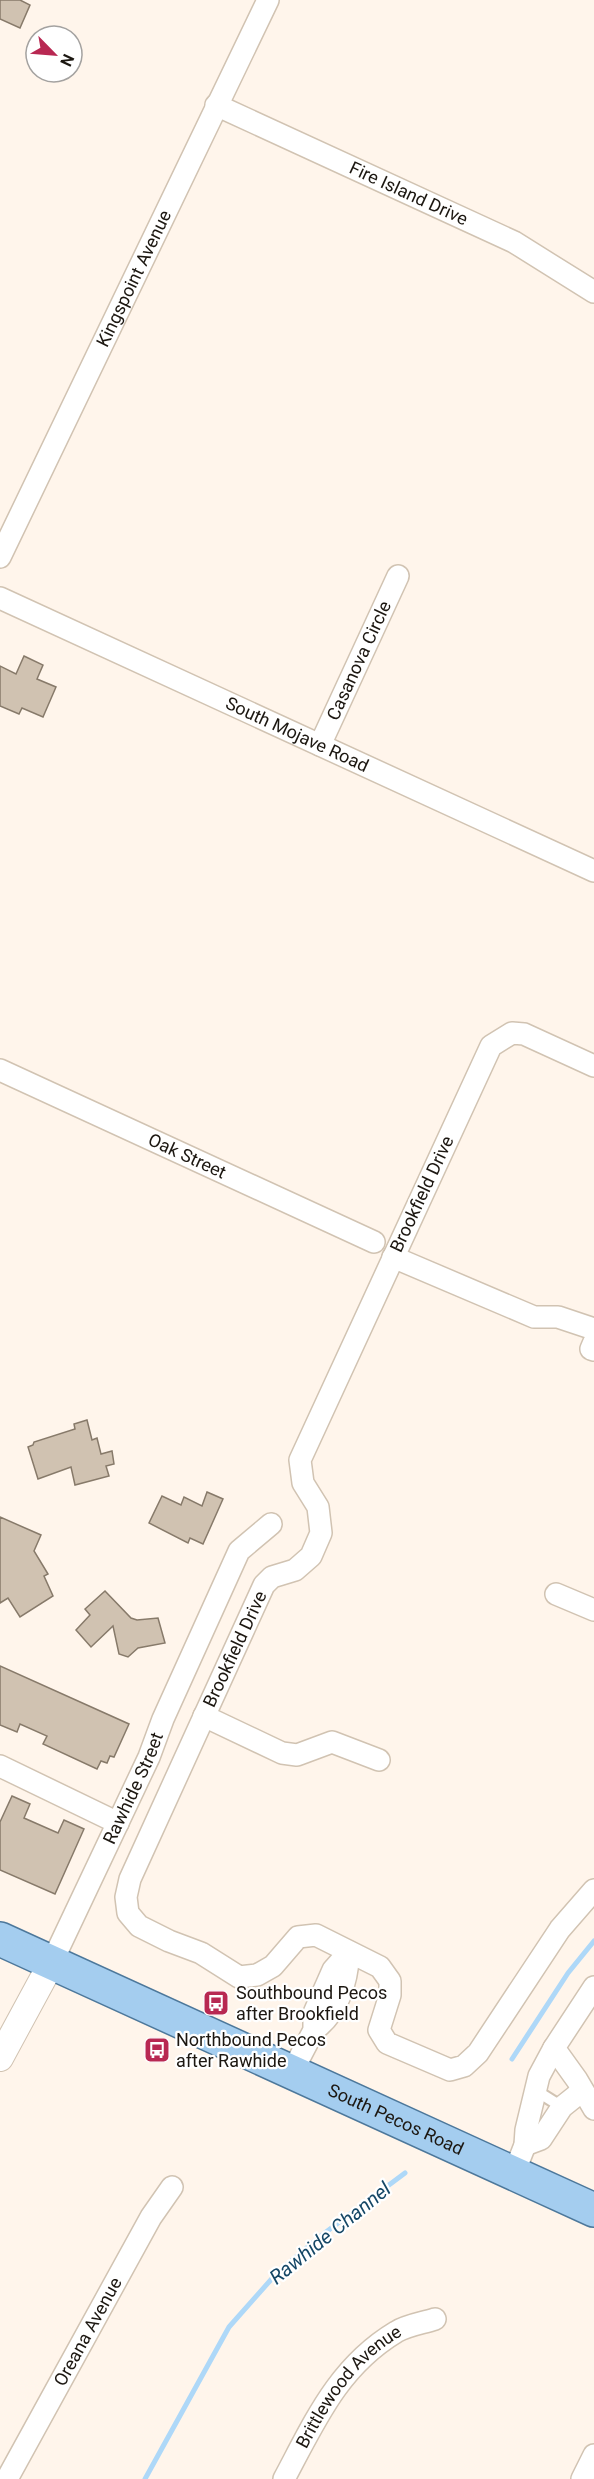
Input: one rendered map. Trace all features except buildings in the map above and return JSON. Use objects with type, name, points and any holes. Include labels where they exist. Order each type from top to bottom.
[{"type":"main road","name":"South Pecos Road","points":[[0,1939],[292,2072],[520,2159],[594,2210]]},
{"type":"street","name":"Kingspoint Avenue","points":[[0,557],[268,0]]},
{"type":"street","name":"Fire Island Drive","points":[[216,105],[514,242],[594,292]]},
{"type":"street","name":"Casanova Circle","points":[[320,745],[398,576]]},
{"type":"street","name":"South Mojave Road","points":[[0,598],[594,871]]},
{"type":"street","name":"Brookfield Drive","points":[[594,1066],[524,1034],[512,1034],[491,1046],[300,1460],[303,1483],[318,1507],[321,1533],[311,1556],[295,1570],[272,1577],[264,1585],[130,1879],[126,1898],[129,1913],[139,1926],[201,1953],[238,1977],[256,1975],[273,1966],[298,1937],[316,1935],[380,1967],[390,1981],[390,1995],[379,2030],[387,2043],[450,2070],[464,2066],[478,2053],[560,1929],[594,1890]]},
{"type":"street","name":"Oak Street","points":[[0,1070],[374,1242]]},
{"type":"street","points":[[393,1257],[534,1317],[558,1317],[594,1329]]},
{"type":"street","points":[[594,1342],[591,1349],[594,1350]]},
{"type":"street","name":"Rawhide Street","points":[[0,2058],[52,1962],[118,1823],[239,1551],[271,1524]]},
{"type":"street","points":[[556,1594],[594,1610]]},
{"type":"street","points":[[204,1716],[282,1753],[297,1755],[332,1742],[379,1760]]},
{"type":"street","points":[[0,1766],[118,1823]]},
{"type":"street","points":[[292,2072],[314,2030],[328,2019],[335,1985],[348,1977],[349,1952]]},
{"type":"street","points":[[520,2159],[539,2076],[554,2048],[594,1987]]},
{"type":"street","points":[[554,2048],[594,2109]]},
{"type":"street","points":[[520,2159],[541,2139],[562,2107],[582,2091]]},
{"type":"street","name":"Oreana Avenue","points":[[7,2479],[151,2217],[172,2187]]},
{"type":"street","name":"Brittlewood Avenue","points":[[284,2479],[321,2410],[350,2368],[398,2331],[435,2319]]},
{"type":"street","points":[[582,2479],[594,2455]]},
{"type":"lane","points":[[535,2090],[562,2107]]},
{"type":"waterway","name":"Rawhide Channel","points":[[512,2059],[568,1973],[594,1941]]},
{"type":"waterway","name":"Rawhide Channel","points":[[145,2479],[229,2327],[276,2274],[322,2235],[405,2173]]},
{"type":"place","name":"Southbound Pecos after Brookfield","points":[[216,2003]]},
{"type":"place","name":"Northbound Pecos after Rawhide","points":[[157,2050]]}]
